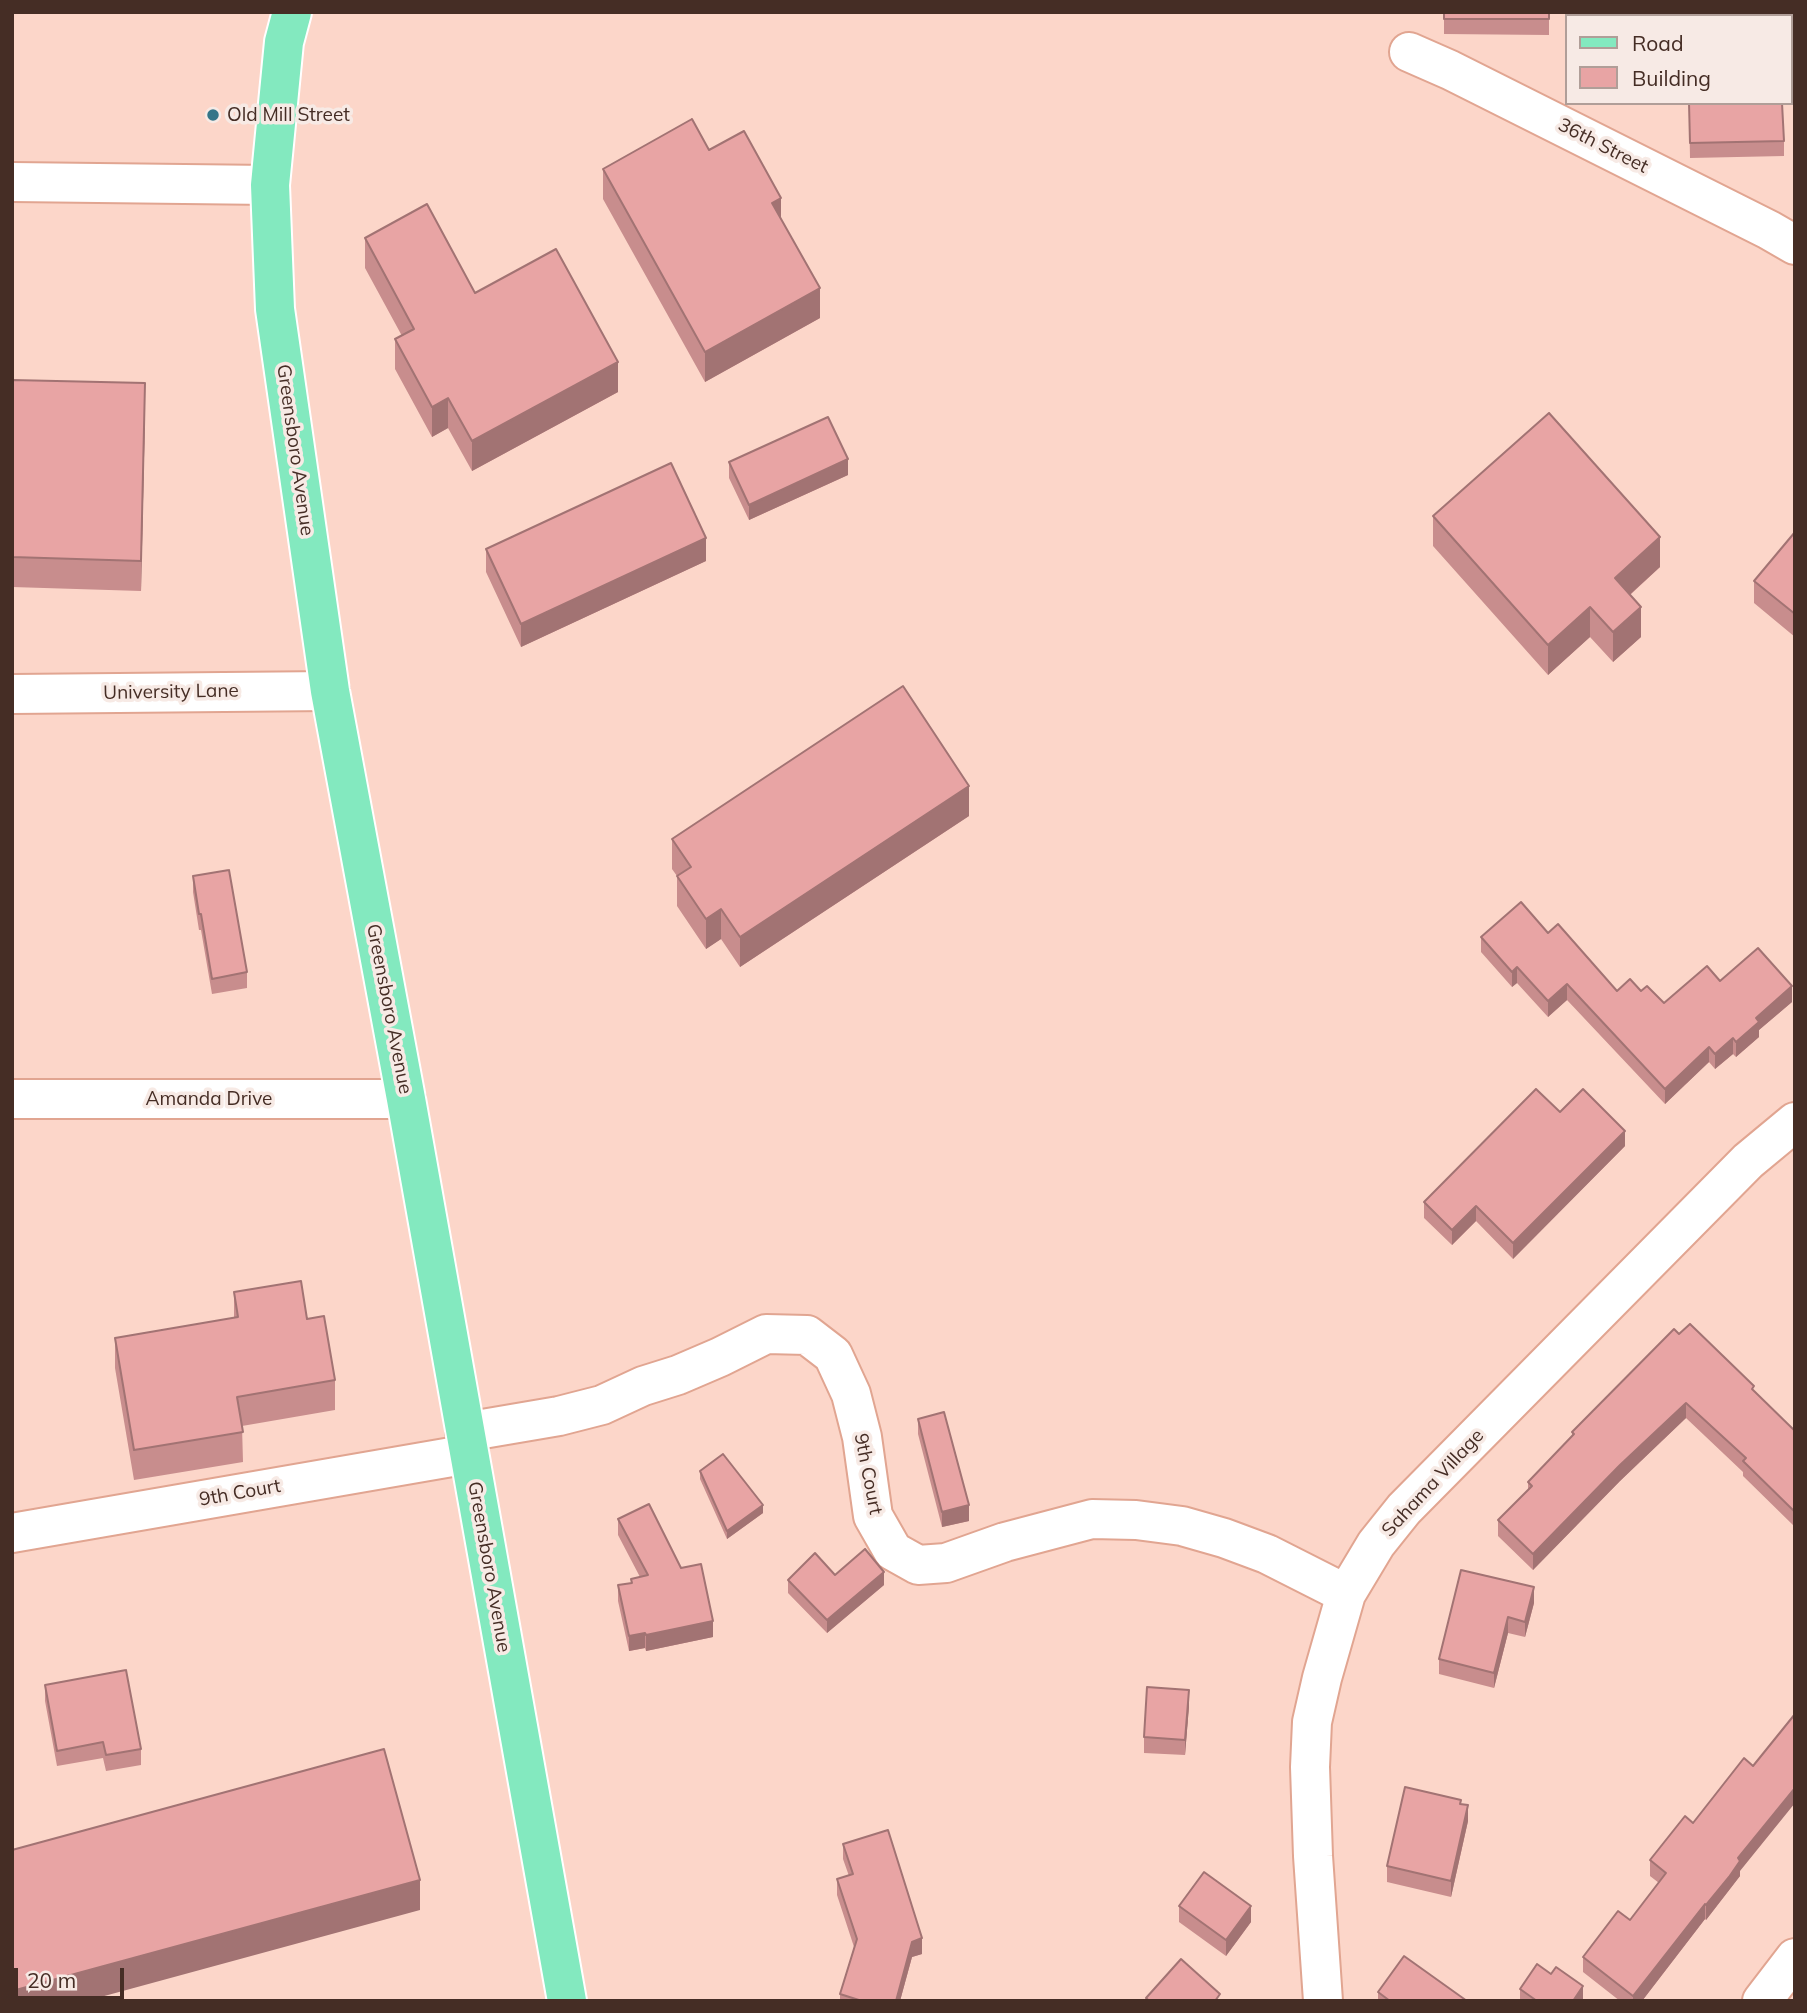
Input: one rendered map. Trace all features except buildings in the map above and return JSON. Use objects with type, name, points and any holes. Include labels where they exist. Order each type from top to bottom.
[{"type":"main road","name":"Greensboro Avenue","points":[[292,12],[284,42],[270,185],[275,309],[330,691],[568,2001]]},
{"type":"street","name":"36th Street","points":[[1409,52],[1463,76],[1769,229],[1795,245]]},
{"type":"street","points":[[12,183],[270,185]]},
{"type":"street","name":"University Lane","points":[[12,694],[330,691]]},
{"type":"street","name":"Amanda Drive","points":[[12,1099],[406,1099]]},
{"type":"street","name":"Sahama Village","points":[[1323,2001],[1313,1856],[1310,1767],[1312,1722],[1346,1594],[1376,1545],[1405,1509],[1748,1161],[1795,1122]]},
{"type":"street","name":"9th Court","points":[[12,1533],[467,1443],[601,1405],[720,1357],[766,1334],[807,1335],[833,1355],[852,1394],[862,1437],[873,1516],[893,1550],[918,1564],[946,1563],[1005,1542],[1092,1519],[1136,1520],[1182,1526],[1224,1538],[1267,1554],[1346,1594]]},
{"type":"street","points":[[1762,2001],[1795,1958]]},
{"type":"place","name":"Old Mill Street","points":[[213,115]]}]
